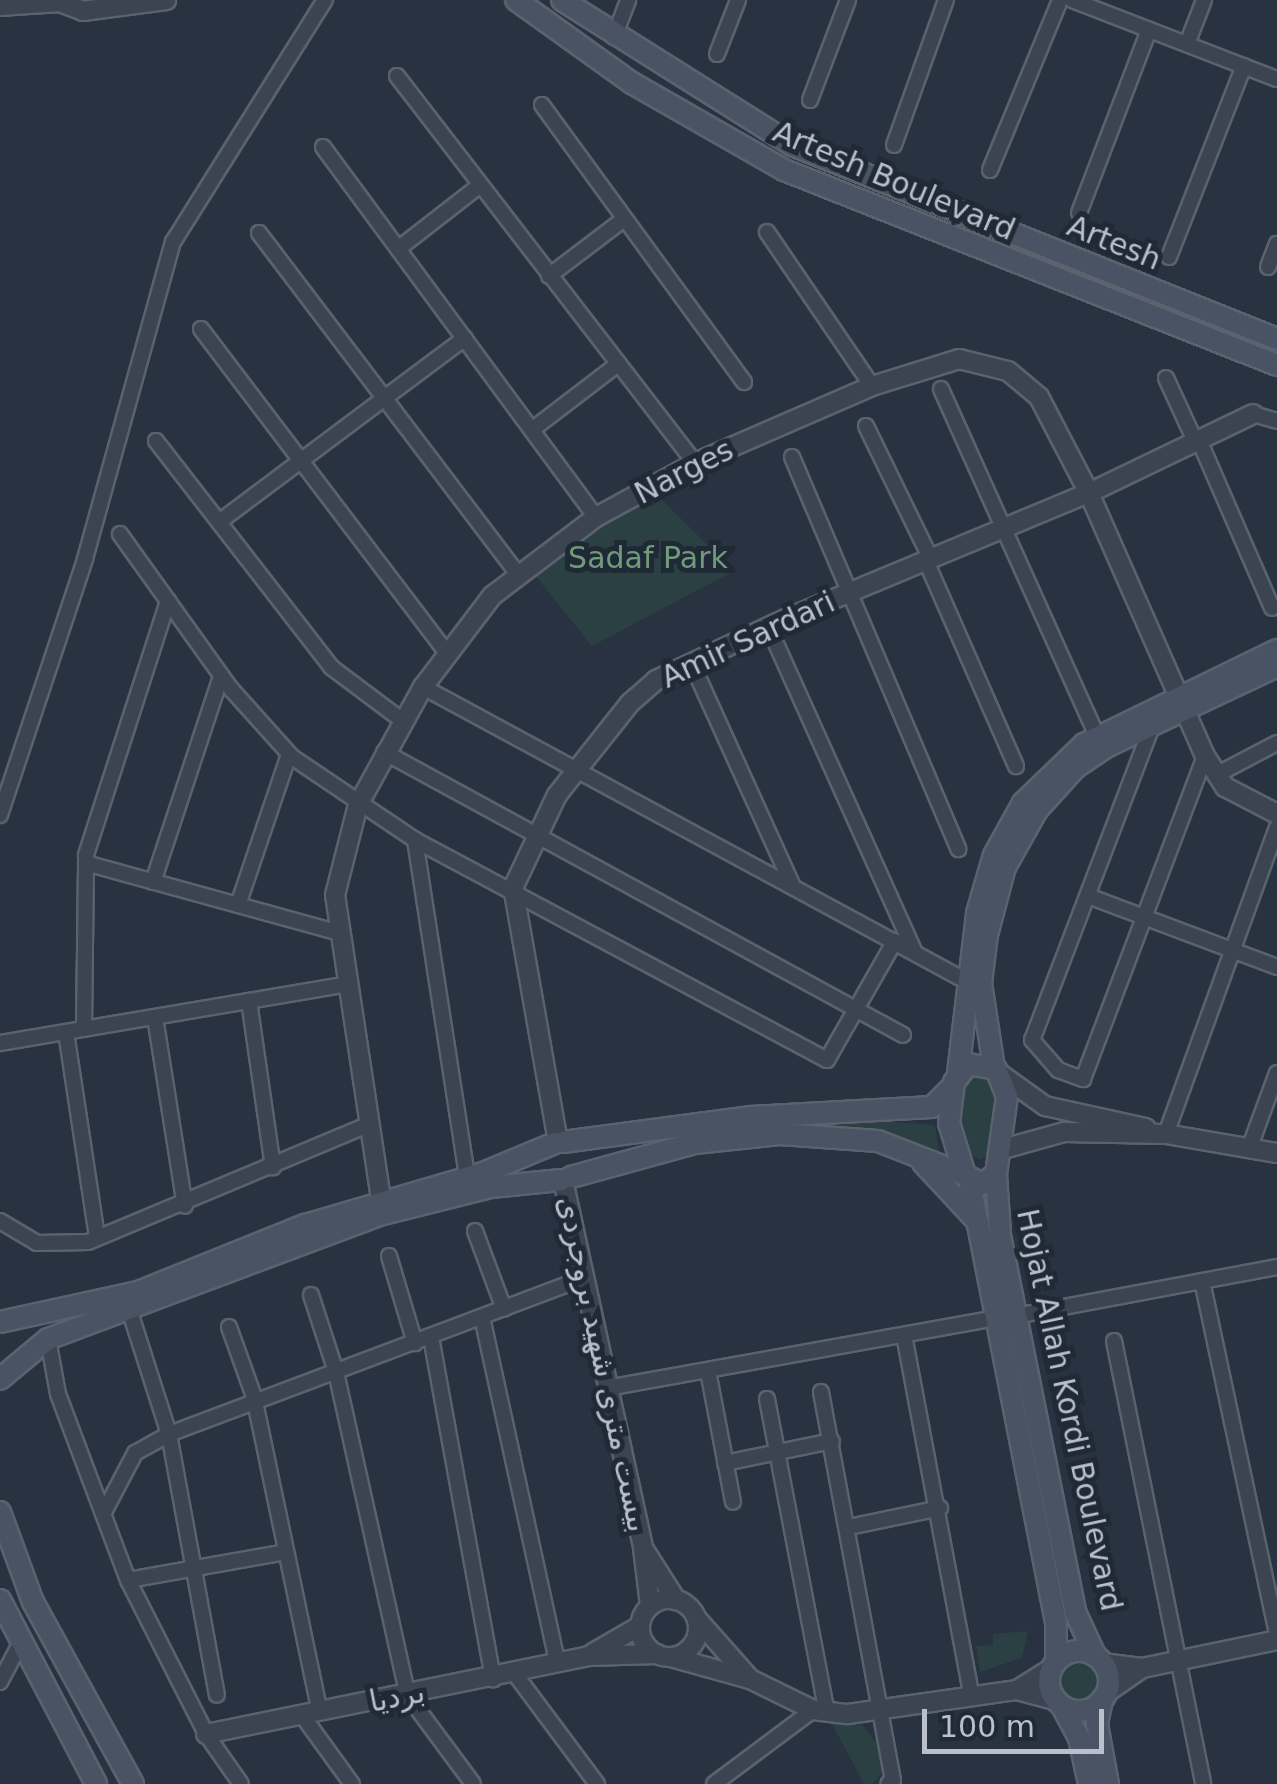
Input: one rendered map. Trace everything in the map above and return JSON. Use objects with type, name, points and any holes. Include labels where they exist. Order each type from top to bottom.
[{"type":"main road","name":"Artesh Boulevard","points":[[516,0],[632,84],[784,170],[1277,365]]},
{"type":"main road","name":"Artesh","points":[[562,0],[614,37],[792,145],[1277,339]]},
{"type":"main road","points":[[0,1379],[20,1357],[48,1339],[130,1312],[383,1214],[491,1187],[565,1179],[695,1143],[780,1134],[878,1142],[982,1184],[996,1174],[1008,1104],[973,982],[982,893],[1003,835],[1042,780],[1097,736],[1223,684],[1277,650]]},
{"type":"main road","points":[[1223,684],[1277,666]]},
{"type":"main road","points":[[973,982],[991,912],[1024,828],[1075,768],[1152,726],[1183,703]]},
{"type":"main road","name":"Hojat Allah Kordi Boulevard","points":[[973,982],[949,1122],[1006,1317],[1076,1614],[1098,1659]]},
{"type":"main road","points":[[20,1357],[6,1319],[138,1292],[381,1199],[467,1177],[558,1143],[826,1110],[932,1107],[972,1062],[997,1070]]},
{"type":"main road","points":[[558,1143],[542,1162],[546,1172],[565,1179]]},
{"type":"main road","points":[[558,1143],[580,1157],[565,1179]]},
{"type":"main road","points":[[918,1158],[978,1222]]},
{"type":"main road","name":"Hojat Allah Kordi Boulevard","points":[[996,1174],[1006,1317],[1056,1621],[1054,1664]]},
{"type":"main road","points":[[0,1512],[33,1602],[133,1784]]},
{"type":"main road","points":[[0,1600],[96,1784]]},
{"type":"main road","points":[[1089,1784],[1078,1738],[1058,1703],[1054,1664],[1079,1651],[1098,1659],[1104,1697],[1097,1724],[1108,1784]]},
{"type":"main road","points":[[1058,1703],[1078,1711],[1104,1697]]},
{"type":"street","points":[[0,6],[61,1],[84,11],[166,0]]},
{"type":"street","points":[[0,815],[84,559],[173,242],[325,0]]},
{"type":"street","points":[[614,37],[628,0]]},
{"type":"street","points":[[717,54],[738,0]]},
{"type":"street","points":[[810,100],[848,0]]},
{"type":"street","points":[[894,145],[946,0]]},
{"type":"street","points":[[990,170],[1060,0]]},
{"type":"street","points":[[1072,0],[1104,6],[1150,30],[1275,74]]},
{"type":"street","points":[[1187,44],[1204,0]]},
{"type":"street","points":[[1078,213],[1150,30]]},
{"type":"street","points":[[1169,258],[1244,66]]},
{"type":"street","points":[[397,76],[695,462]]},
{"type":"street","points":[[542,105],[744,382]]},
{"type":"street","points":[[323,147],[596,517]]},
{"type":"street","points":[[398,249],[479,186]]},
{"type":"street","points":[[549,276],[624,219]]},
{"type":"street","points":[[768,232],[872,386]]},
{"type":"street","points":[[259,233],[518,573]]},
{"type":"street","points":[[1268,267],[1277,244]]},
{"type":"street","points":[[201,329],[445,650]]},
{"type":"street","points":[[218,522],[465,338]]},
{"type":"street","name":"Narges","points":[[381,1199],[336,932],[339,871],[358,805],[384,752],[445,650],[518,573],[596,517],[695,462],[872,386],[959,359],[1008,371],[1052,416],[1216,775],[1238,797],[1277,814]]},
{"type":"street","points":[[533,430],[618,364]]},
{"type":"street","points":[[1166,378],[1272,608]]},
{"type":"street","points":[[941,389],[1097,736]]},
{"type":"street","points":[[1253,414],[1277,421]]},
{"type":"street","name":"Amir Sardari","points":[[513,888],[538,832],[577,766],[630,703],[692,664],[769,628],[1089,492],[1253,414]]},
{"type":"street","points":[[866,426],[1016,766]]},
{"type":"street","points":[[156,441],[332,667],[403,720]]},
{"type":"street","points":[[792,457],[958,848]]},
{"type":"street","points":[[120,534],[221,676],[289,754],[358,805],[415,840],[513,888],[827,1060],[895,940]]},
{"type":"street","points":[[84,1029],[86,863],[168,600]]},
{"type":"street","points":[[769,628],[914,952]]},
{"type":"street","points":[[692,664],[792,884]]},
{"type":"street","points":[[153,882],[221,676]]},
{"type":"street","points":[[423,687],[577,766],[973,982]]},
{"type":"street","points":[[1152,726],[1032,1040],[1050,1066],[1083,1079],[1205,756]]},
{"type":"street","points":[[1216,775],[1277,743]]},
{"type":"street","points":[[384,752],[538,832],[903,1035]]},
{"type":"street","points":[[238,905],[289,754]]},
{"type":"street","points":[[1166,1134],[1277,826]]},
{"type":"street","points":[[415,840],[467,1177]]},
{"type":"street","points":[[86,863],[336,932]]},
{"type":"street","points":[[513,888],[558,1143]]},
{"type":"street","points":[[1088,896],[1277,967]]},
{"type":"street","points":[[0,1043],[344,986]]},
{"type":"street","points":[[249,1001],[273,1167]]},
{"type":"street","points":[[155,1017],[185,1206]]},
{"type":"street","points":[[66,1032],[98,1238]]},
{"type":"street","points":[[997,1070],[1045,1106],[1277,1154]]},
{"type":"street","points":[[1249,1149],[1277,1072]]},
{"type":"street","points":[[0,1221],[37,1243],[61,1246],[98,1238],[185,1206],[368,1125]]},
{"type":"street","points":[[1003,1149],[1064,1132],[1166,1134]]},
{"type":"street","name":"بیست متری شهید بروجردی","points":[[565,1179],[643,1548],[650,1606]]},
{"type":"street","points":[[474,1231],[504,1309]]},
{"type":"street","points":[[389,1256],[414,1342]]},
{"type":"street","points":[[607,1388],[1277,1267]]},
{"type":"street","points":[[103,1514],[135,1453],[170,1434],[254,1398],[336,1372],[583,1278]]},
{"type":"street","points":[[1098,1659],[1142,1668],[1277,1637],[1202,1282]]},
{"type":"street","points":[[311,1295],[336,1372],[408,1696],[474,1784]]},
{"type":"street","points":[[130,1312],[170,1434],[217,1695]]},
{"type":"street","points":[[482,1317],[557,1662]]},
{"type":"street","points":[[229,1327],[254,1398],[286,1552],[311,1714],[352,1784]]},
{"type":"street","points":[[904,1335],[940,1508],[972,1698]]},
{"type":"street","points":[[430,1336],[493,1679]]},
{"type":"street","points":[[48,1339],[58,1394],[128,1580],[206,1734],[241,1784]]},
{"type":"street","points":[[1114,1340],[1203,1784]]},
{"type":"street","points":[[708,1371],[732,1502]]},
{"type":"street","points":[[821,1392],[893,1780],[888,1784]]},
{"type":"street","points":[[767,1399],[820,1712]]},
{"type":"street","points":[[725,1463],[832,1441]]},
{"type":"street","points":[[849,1528],[940,1508]]},
{"type":"street","name":"بیست متری شهید بروجردی","points":[[643,1548],[676,1600]]},
{"type":"street","points":[[128,1580],[286,1552]]},
{"type":"street","points":[[588,1656],[640,1626],[650,1606],[676,1600],[750,1679]]},
{"type":"street","points":[[664,1656],[695,1641],[696,1618]]},
{"type":"street","points":[[640,1626],[644,1643],[664,1656]]},
{"type":"street","points":[[0,1682],[20,1644]]},
{"type":"street","points":[[588,1656],[664,1656],[750,1679],[820,1712],[881,1713],[1017,1690],[1054,1664]]},
{"type":"street","name":"بردیا","points":[[206,1734],[493,1679],[588,1656]]},
{"type":"street","points":[[1104,1697],[1142,1668]]},
{"type":"street","points":[[515,1674],[597,1784]]},
{"type":"street","points":[[1017,1690],[1058,1703]]},
{"type":"street","points":[[714,1784],[820,1712]]},
{"type":"green space","name":"Sadaf Park","points":[[654,492],[734,571],[592,646],[533,573]]},
{"type":"green space","points":[[983,1072],[993,1081],[998,1102],[990,1153],[981,1160],[968,1153],[958,1114],[967,1077]]},
{"type":"green space","points":[[880,1121],[935,1125],[940,1161],[882,1135],[833,1125]]},
{"type":"green space","points":[[1028,1631],[1022,1658],[980,1672],[976,1646],[993,1645],[993,1634]]},
{"type":"green space","points":[[1078,1663],[1092,1668],[1097,1682],[1092,1696],[1078,1701],[1064,1696],[1059,1682],[1064,1668]]},
{"type":"green space","points":[[832,1724],[863,1725],[878,1746],[883,1773],[872,1784],[864,1784]]}]
